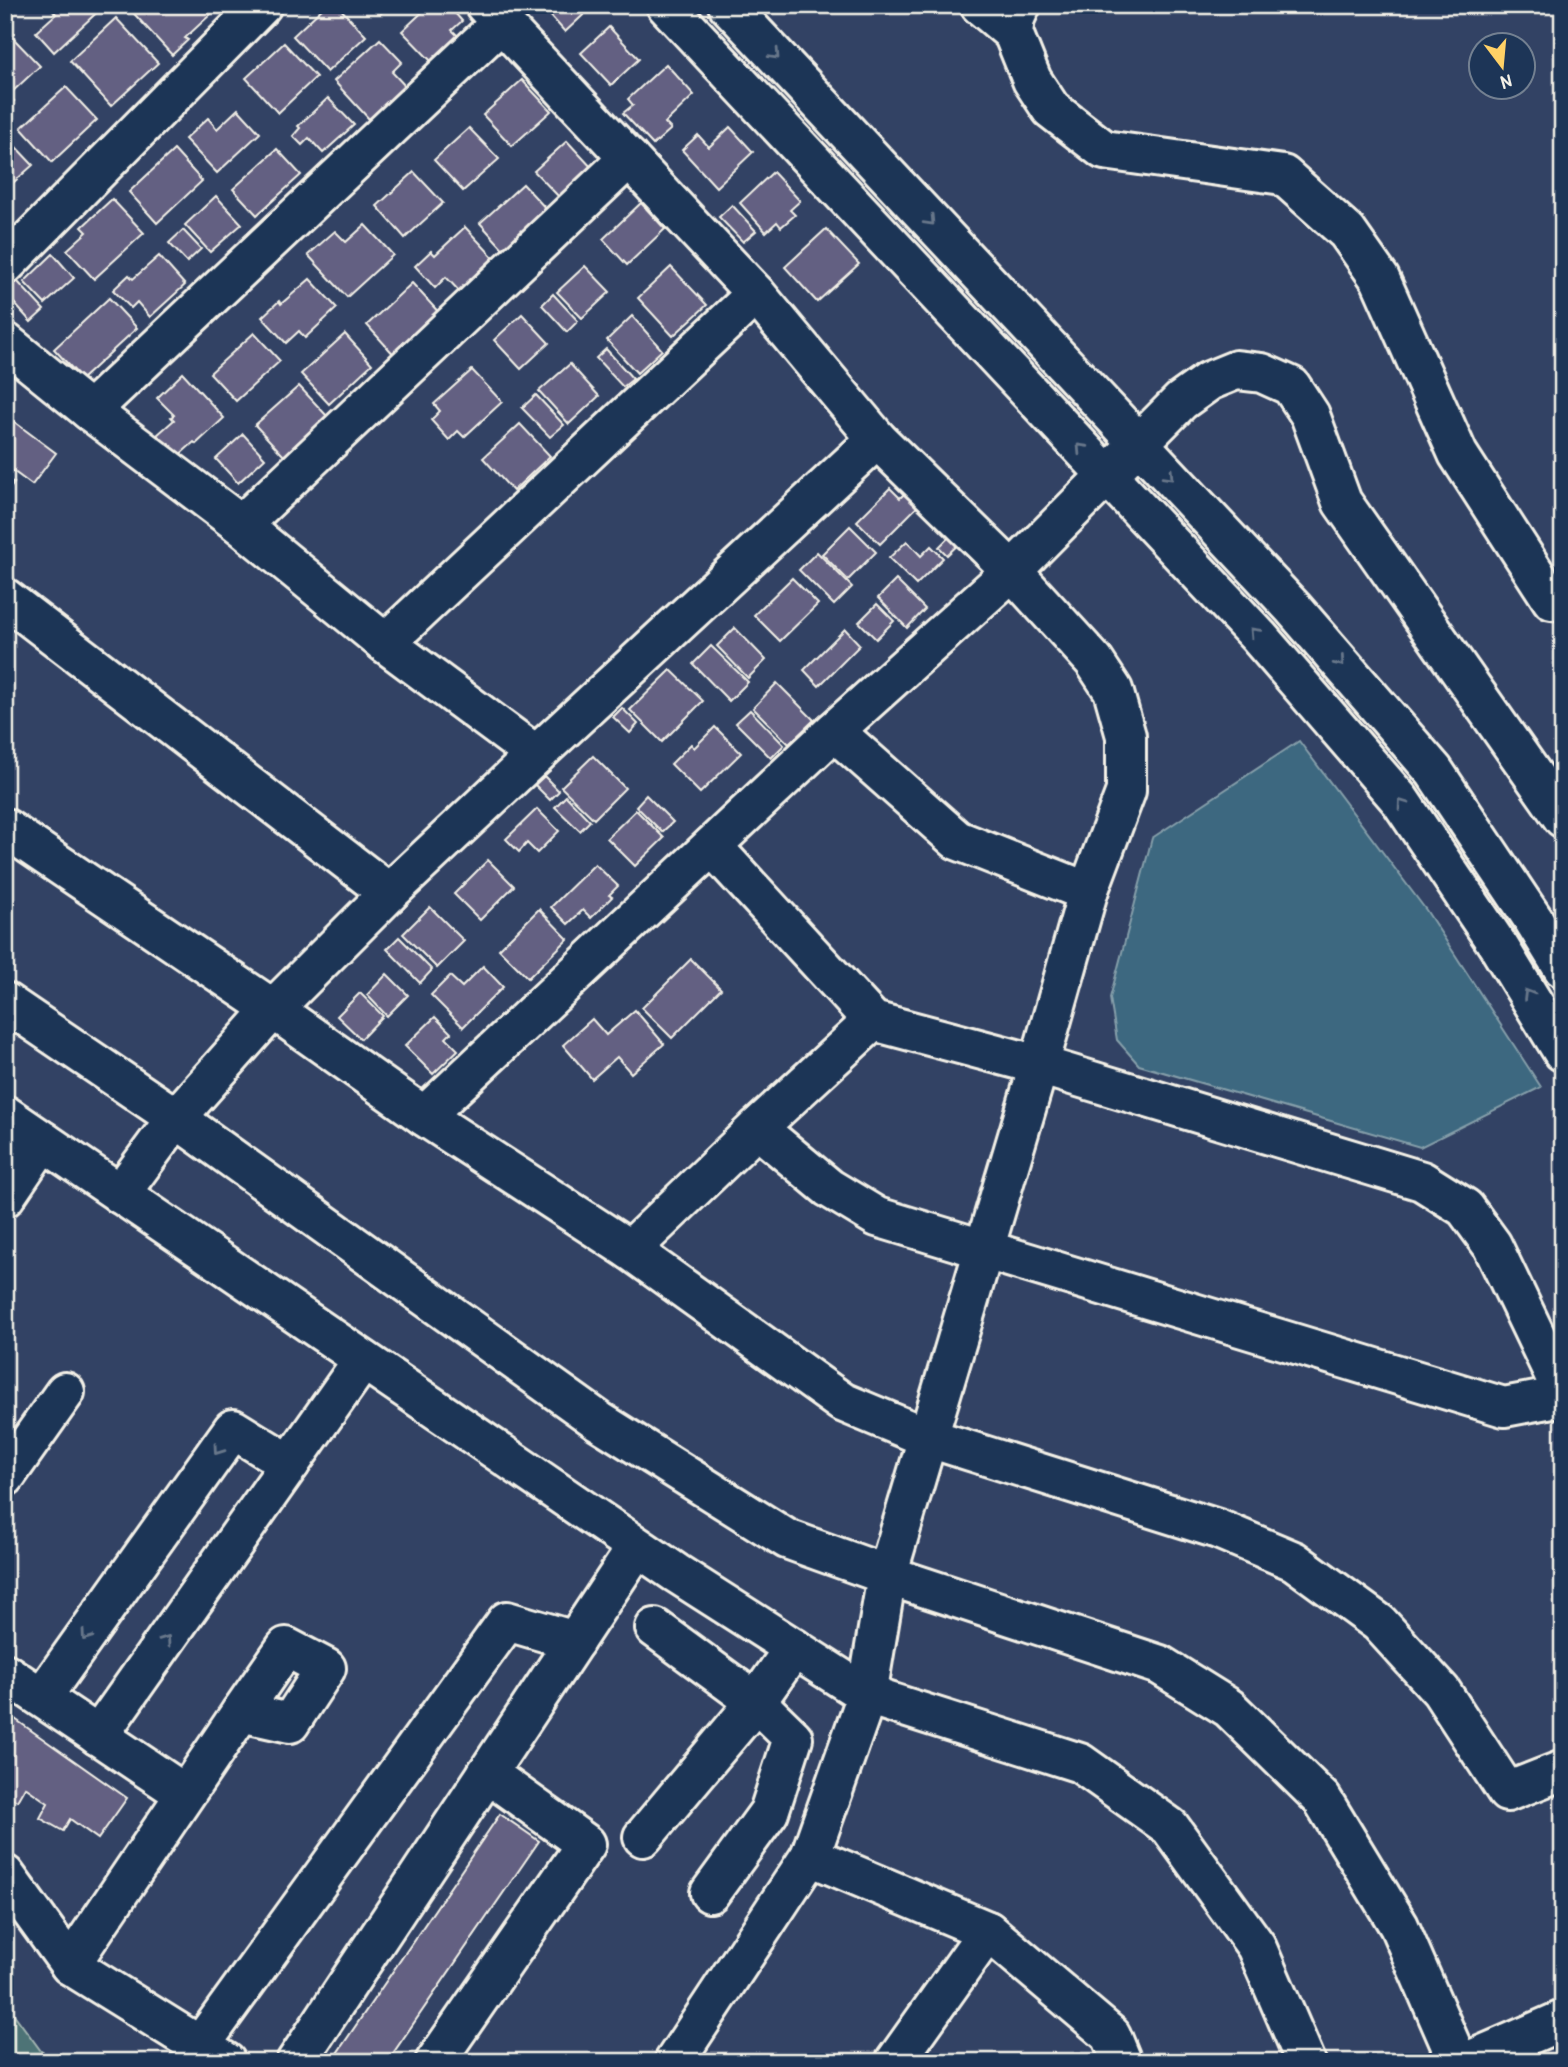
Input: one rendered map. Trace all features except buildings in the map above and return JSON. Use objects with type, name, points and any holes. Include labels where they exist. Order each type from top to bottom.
[{"type":"street","points":[[5,265],[262,5]]},
{"type":"street","points":[[666,5],[1259,638],[1400,800],[1499,947],[1563,1052]]},
{"type":"street","points":[[728,5],[1293,608],[1433,771],[1563,968]]},
{"type":"street","points":[[980,5],[1017,19],[1032,80],[1051,109],[1104,150],[1283,175],[1347,232],[1380,279],[1458,454],[1552,600],[1563,601]]},
{"type":"street","points":[[90,411],[494,14],[756,295],[877,439],[1012,571],[1094,661],[1113,690],[1126,736],[1126,791],[1088,892],[1039,1065],[926,1437],[887,1575],[867,1695],[810,1856],[674,2062]]},
{"type":"street","points":[[241,525],[629,158]]},
{"type":"street","points":[[385,643],[756,295]]},
{"type":"street","points":[[5,342],[90,411],[241,525],[385,643],[536,755]]},
{"type":"street","points":[[424,1116],[834,731],[1012,571],[1181,401],[1209,381],[1236,370],[1262,373],[1291,386],[1310,415],[1342,502],[1563,818]]},
{"type":"street","points":[[120,1194],[176,1118],[273,1009],[389,893],[877,439]]},
{"type":"street","points":[[5,598],[389,893]]},
{"type":"street","points":[[834,731],[957,839],[1088,892]]},
{"type":"street","points":[[5,828],[273,1009],[424,1116],[630,1250],[842,1402],[926,1437],[1218,1529],[1294,1561],[1379,1623],[1441,1691],[1507,1792],[1563,1770]]},
{"type":"street","points":[[712,846],[873,1021],[1039,1065],[1422,1181],[1465,1208],[1492,1245],[1563,1395],[1504,1407],[877,1217],[829,1188],[757,1128]]},
{"type":"street","points":[[5,1002],[176,1118],[599,1421],[787,1539],[887,1575],[1160,1665],[1229,1708],[1322,1799],[1399,1926],[1458,2062]]},
{"type":"street","points":[[630,1250],[873,1021]]},
{"type":"street","points":[[5,1115],[637,1546],[867,1695],[1080,1763],[1170,1827],[1256,1946],[1306,2062]]},
{"type":"street","points":[[5,1197],[43,1141]]},
{"type":"street","points":[[98,1736],[363,1360]]},
{"type":"street","points":[[5,1477],[65,1392]]},
{"type":"street","points":[[42,1698],[233,1429],[290,1464]]},
{"type":"street","points":[[296,2062],[637,1546]]},
{"type":"street","points":[[5,1875],[70,1965],[213,2054],[506,1621],[575,1641]]},
{"type":"street","points":[[655,1628],[756,1702],[793,1738],[769,1812],[710,1893]]},
{"type":"street","points":[[643,1837],[756,1702],[794,1648]]},
{"type":"street","points":[[5,1672],[185,1794]]},
{"type":"street","points":[[70,1965],[241,1712]]},
{"type":"street","points":[[435,2062],[586,1844],[487,1773]]},
{"type":"street","points":[[810,1856],[988,1931],[1111,2035],[1122,2062]]},
{"type":"street","points":[[895,2062],[988,1931]]},
{"type":"street","points":[[1467,2062],[1563,2020]]},
{"type":"green space","points":[[5,2002],[41,2051],[54,2062],[5,2062]]},
{"type":"water","points":[[1299,741],[1426,910],[1541,1087],[1420,1147],[1139,1065],[1117,1040],[1110,998],[1152,838]]}]
